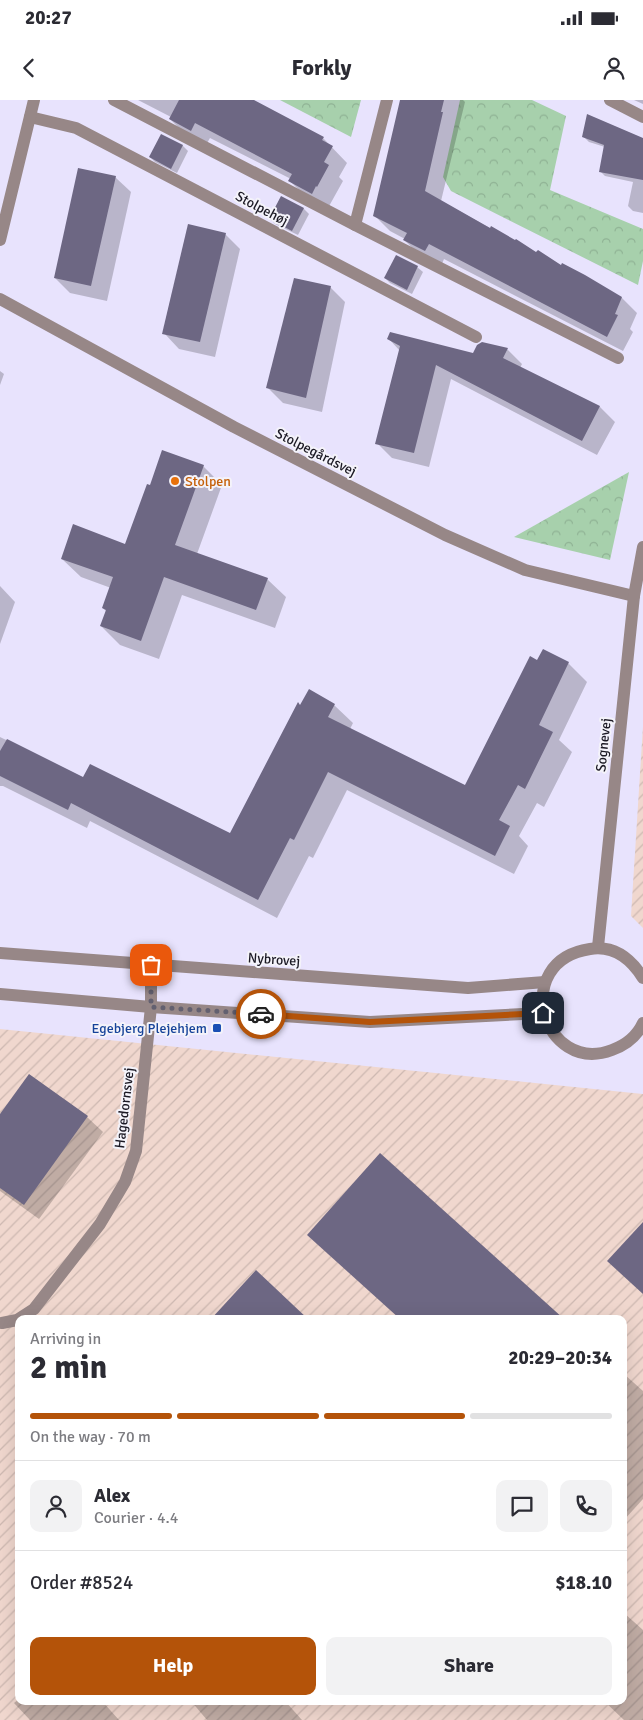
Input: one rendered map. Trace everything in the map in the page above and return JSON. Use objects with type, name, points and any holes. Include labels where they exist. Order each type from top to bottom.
[{"type":"street","points":[[0,240],[34,100]]},
{"type":"street","name":"Stolpehøj","points":[[114,100],[618,358]]},
{"type":"street","points":[[356,225],[387,100]]},
{"type":"street","points":[[610,100],[643,117]]},
{"type":"street","name":"Stolpehøj","points":[[30,116],[76,128],[476,337]]},
{"type":"street","name":"Stolpegårdsvej","points":[[0,299],[234,427],[445,535],[525,570],[634,596]]},
{"type":"street","name":"Sognevej","points":[[598,947],[634,596],[643,547]]},
{"type":"street","points":[[643,978],[633,963],[618,952],[598,947],[576,951],[557,963],[545,982],[542,998],[543,1013],[550,1028],[560,1040],[574,1049],[589,1054],[606,1052],[638,1038],[643,1023]]},
{"type":"street","name":"Nybrovej","points":[[0,953],[468,988],[545,982]]},
{"type":"street","name":"Hagedornsvej","points":[[25,1315],[34,1309],[100,1224],[124,1182],[136,1151],[151,1007],[151,965]]},
{"type":"street","points":[[0,994],[151,1007],[370,1022],[543,1013]]},
{"type":"street","name":"Hagedornsvej","points":[[2,1323],[15,1320]]},
{"type":"shaded area","points":[[643,726],[643,928],[631,916]]},
{"type":"shaded area","points":[[0,1029],[643,1094],[643,1720],[0,1720]]},
{"type":"green space","points":[[280,100],[361,100],[351,137]]},
{"type":"green space","points":[[460,100],[532,100],[566,116],[550,190],[643,229],[643,261],[638,285],[451,191],[443,177]]},
{"type":"green space","points":[[629,472],[610,560],[514,537]]},
{"type":"building","points":[[179,100],[254,100],[324,137],[322,140],[333,146],[324,162],[329,165],[312,194],[288,181],[292,174],[195,123],[191,131],[169,119]]},
{"type":"building","points":[[400,100],[444,100],[425,191],[490,228],[491,226],[536,252],[538,250],[561,265],[562,263],[585,275],[622,297],[615,314],[618,315],[607,337],[429,244],[425,251],[403,240],[407,233],[373,216]]},
{"type":"building","points":[[587,114],[643,138],[643,180],[599,172],[604,145],[582,137]]},
{"type":"building","points":[[161,134],[183,145],[171,169],[149,157]]},
{"type":"building","points":[[78,168],[116,176],[91,286],[54,278]]},
{"type":"building","points":[[281,196],[304,208],[292,231],[269,219]]},
{"type":"building","points":[[188,224],[226,233],[200,342],[162,334]]},
{"type":"building","points":[[396,255],[418,266],[407,290],[384,278]]},
{"type":"building","points":[[294,278],[331,286],[306,398],[266,388]]},
{"type":"building","points":[[390,332],[473,353],[477,345],[482,342],[508,348],[503,358],[600,406],[582,441],[436,365],[414,453],[375,444],[400,346],[387,339]]},
{"type":"building","points":[[162,450],[204,465],[175,545],[268,578],[256,610],[164,577],[141,641],[100,626],[106,610],[102,608],[113,577],[61,559],[73,524],[125,544],[147,484],[150,485]]},
{"type":"building","points":[[543,649],[569,662],[539,725],[553,732],[525,789],[518,785],[499,820],[510,826],[495,856],[328,772],[294,840],[290,838],[258,900],[71,803],[68,810],[0,776],[0,751],[7,739],[83,777],[90,764],[230,833],[298,702],[300,705],[309,689],[335,704],[328,717],[465,785],[530,656],[537,660]]},
{"type":"building","points":[[29,1074],[88,1116],[24,1205],[0,1188],[0,1114]]},
{"type":"building","points":[[380,1153],[560,1315],[396,1315],[307,1235]]},
{"type":"building","points":[[643,1222],[643,1294],[607,1261]]},
{"type":"building","points":[[256,1270],[304,1315],[215,1315]]},
{"type":"way so far","points":[[151,965],[151,1007],[261,1014]]},
{"type":"place","name":"Stolpen","points":[[175,481]]},
{"type":"place","name":"Egebjerg Plejehjem","points":[[217,1028]]},
{"type":"route","points":[[261,1014],[370,1022],[543,1013]]}]
